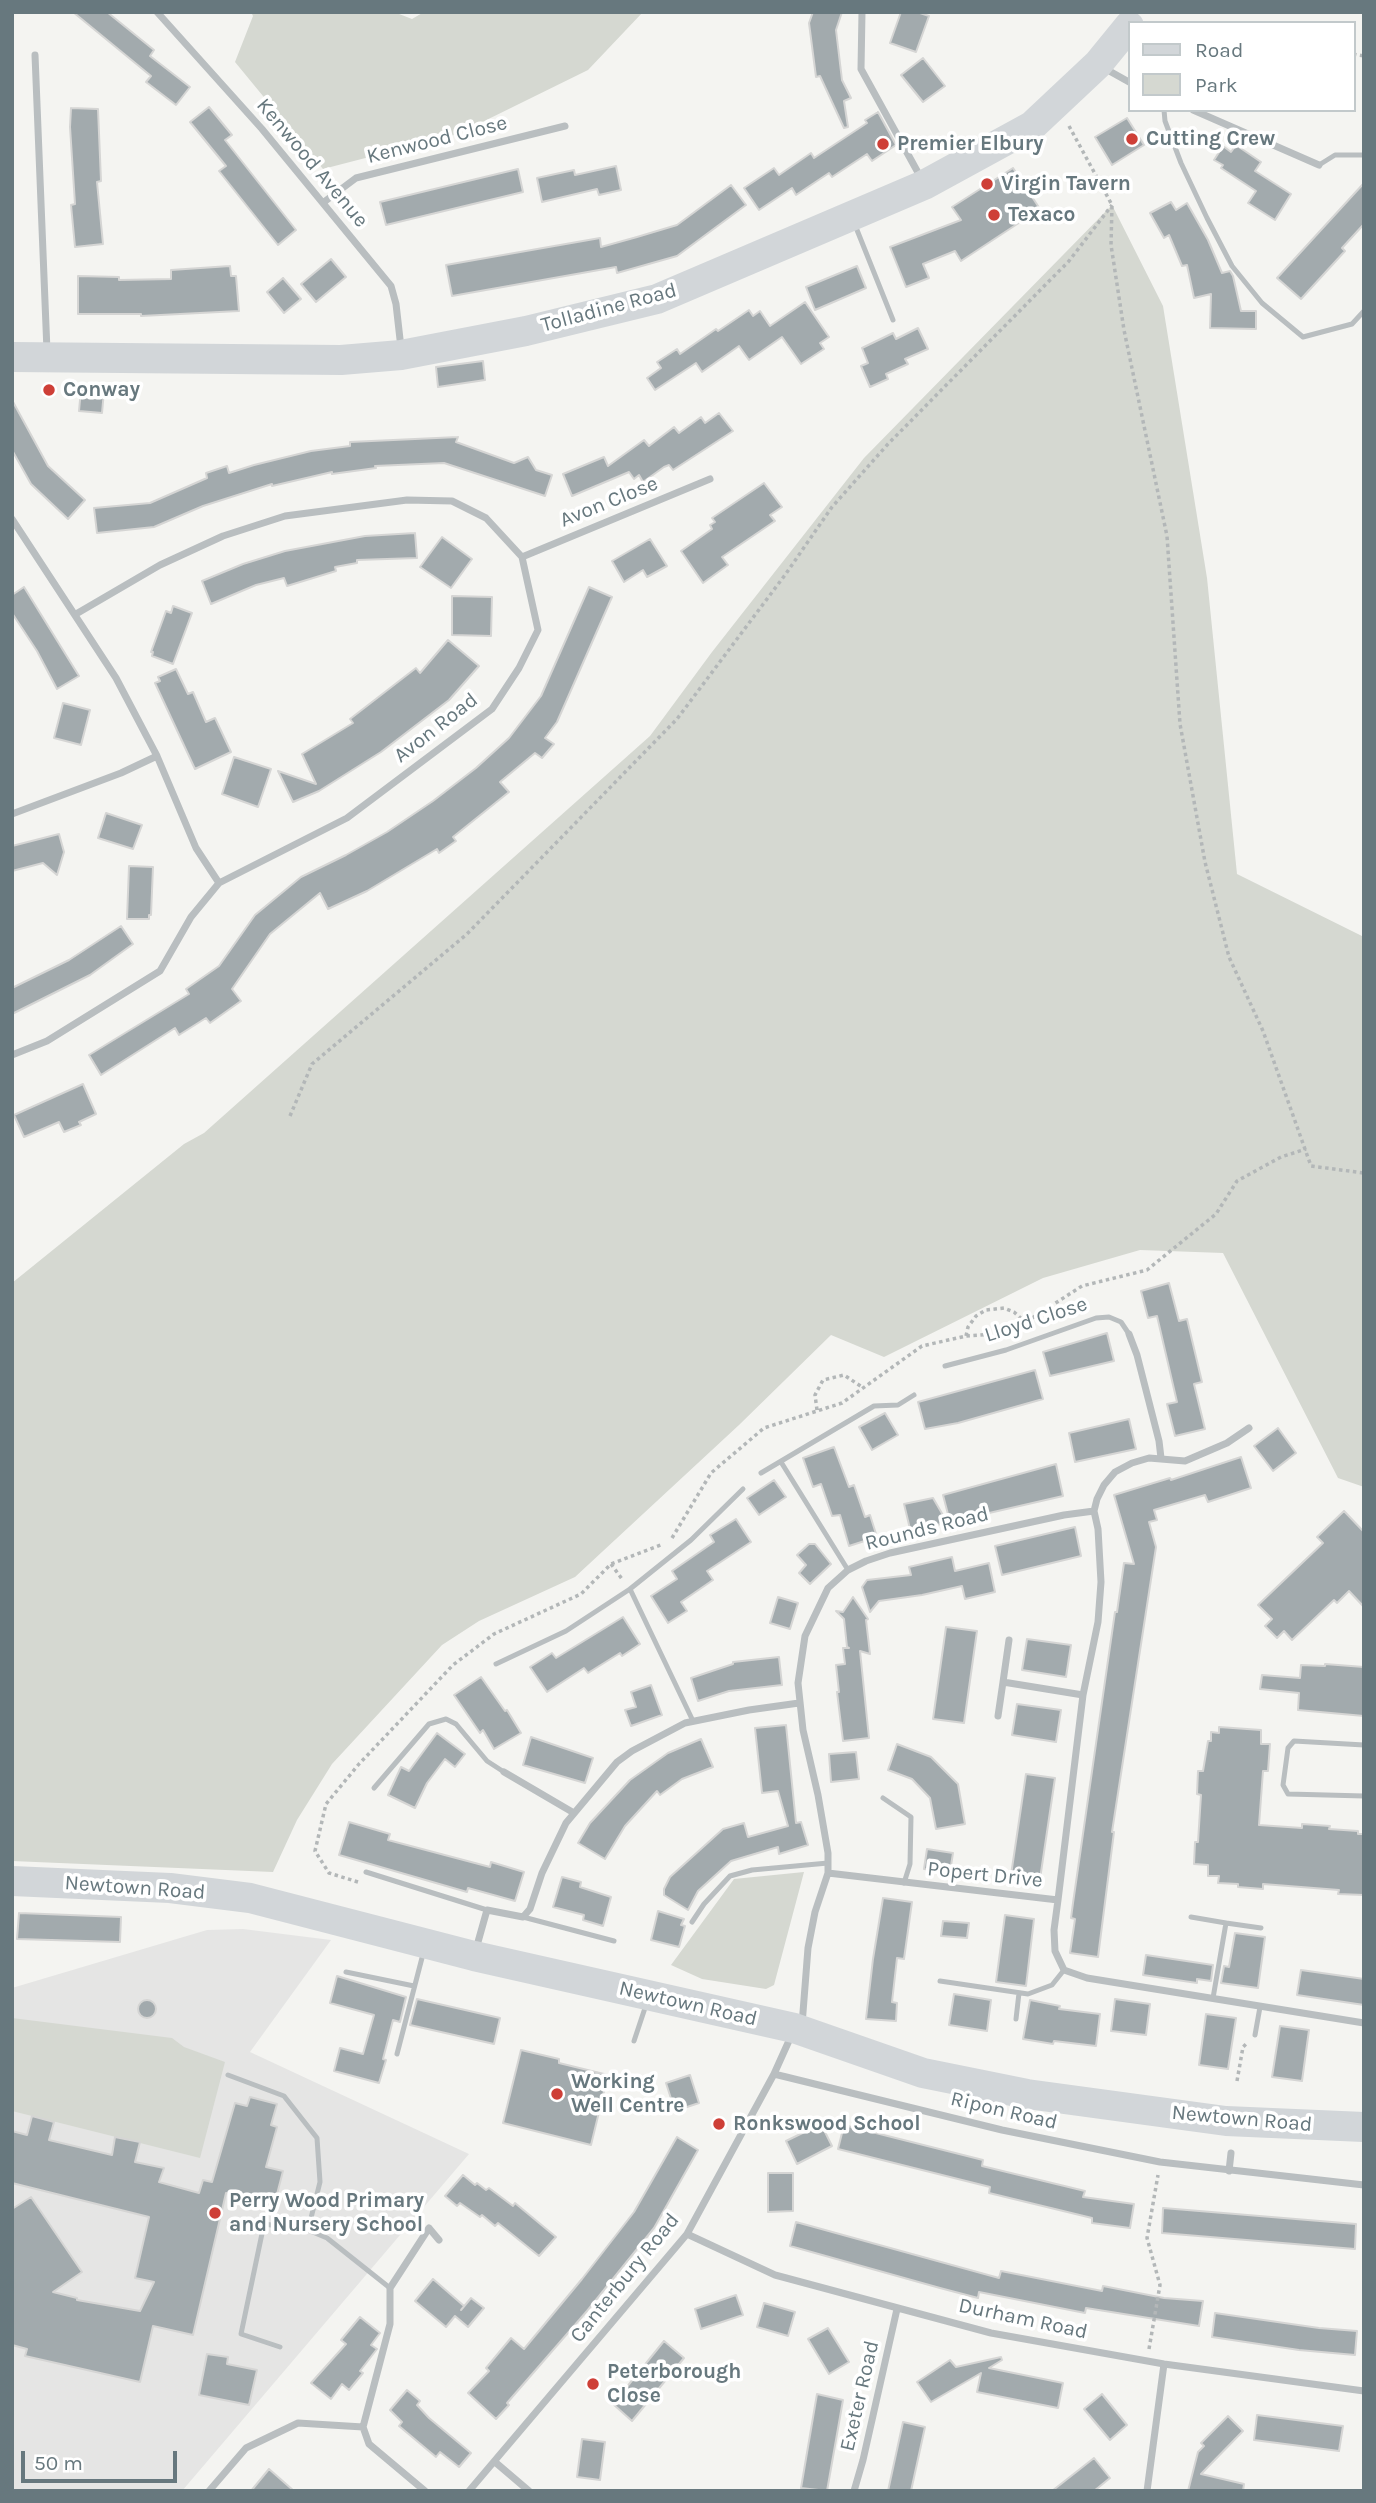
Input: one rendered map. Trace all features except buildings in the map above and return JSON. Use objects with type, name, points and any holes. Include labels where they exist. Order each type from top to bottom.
[{"type":"main road","name":"Tolladine Road","points":[[12,356],[341,360],[401,355],[526,331],[657,299],[924,185],[1031,126],[1098,64],[1128,28]]},
{"type":"main road","name":"Newtown Road","points":[[12,1881],[170,1888],[250,1898],[474,1956],[798,2029],[923,2073],[1027,2094],[1226,2121],[1364,2127]]},
{"type":"street","name":"Kenwood Avenue","points":[[157,12],[262,129],[391,286],[396,304],[401,355]]},
{"type":"street","points":[[862,12],[861,69],[924,185]]},
{"type":"street","points":[[35,55],[48,356]]},
{"type":"street","points":[[1098,64],[1128,81]]},
{"type":"street","points":[[1198,112],[1319,165]]},
{"type":"street","name":"Kenwood Close","points":[[324,202],[356,178],[565,126]]},
{"type":"street","name":"Avon Close","points":[[522,557],[710,479]]},
{"type":"street","points":[[76,614],[160,565],[223,536],[285,516],[358,505],[407,500],[452,501],[486,518],[522,557]]},
{"type":"street","points":[[12,519],[116,678],[157,756],[195,848],[219,883]]},
{"type":"street","name":"Avon Road","points":[[12,1055],[47,1041],[160,971],[191,917],[219,883],[347,818],[492,709],[519,668],[538,630],[522,557]]},
{"type":"street","points":[[12,814],[121,773],[157,756]]},
{"type":"street","name":"Lloyd Close","points":[[1129,1334],[1137,1355],[1161,1458]]},
{"type":"street","points":[[1094,1511],[1097,1499],[1115,1472],[1149,1458],[1185,1461],[1227,1443],[1249,1428]]},
{"type":"street","name":"Rounds Road","points":[[798,2029],[808,1948],[815,1912],[828,1873],[828,1863],[818,1795],[799,1703],[798,1683],[805,1636],[828,1588],[848,1570],[866,1561],[914,1546],[1094,1511]]},
{"type":"street","name":"Popert Drive","points":[[828,1873],[1058,1900],[1083,1695],[1098,1622],[1101,1582],[1098,1529],[1094,1511]]},
{"type":"street","points":[[998,1716],[1009,1640]]},
{"type":"street","points":[[1003,1682],[1083,1695]]},
{"type":"street","points":[[474,1956],[487,1910],[523,1917],[530,1909],[552,1849],[566,1823],[617,1762],[659,1735],[693,1721],[799,1703]]},
{"type":"street","points":[[504,1772],[574,1813]]},
{"type":"street","points":[[1058,1900],[1054,1930],[1055,1951],[1064,1970],[1087,1978],[1364,2023]]},
{"type":"street","name":"Canterbury Road","points":[[469,2491],[687,2234],[798,2029]]},
{"type":"street","name":"Ripon Road","points":[[774,2074],[1002,2130],[1160,2162],[1364,2185]]},
{"type":"street","points":[[1229,2171],[1231,2153]]},
{"type":"street","points":[[425,2491],[369,2444],[363,2427],[390,2324],[390,2288],[429,2228],[439,2240]]},
{"type":"street","name":"Durham Road","points":[[687,2234],[775,2275],[991,2333],[1164,2364],[1364,2391]]},
{"type":"street","name":"Exeter Road","points":[[854,2491],[897,2309]]},
{"type":"street","points":[[1147,2491],[1164,2364]]},
{"type":"street","points":[[209,2491],[246,2448],[298,2423],[363,2427]]},
{"type":"street","points":[[495,2462],[529,2491]]},
{"type":"lane","points":[[1164,112],[1181,163],[1207,218],[1232,266],[1262,303],[1304,337],[1352,324],[1364,311]]},
{"type":"lane","points":[[1319,165],[1335,156],[1364,155]]},
{"type":"lane","points":[[851,216],[892,320]]},
{"type":"lane","name":"Lloyd Close","points":[[945,1366],[1006,1350],[1096,1318],[1109,1317],[1121,1322],[1129,1334]]},
{"type":"lane","points":[[761,1474],[874,1406],[898,1405],[914,1395]]},
{"type":"lane","points":[[780,1462],[848,1570]]},
{"type":"lane","points":[[496,1664],[566,1630],[630,1589],[691,1540],[743,1489]]},
{"type":"lane","points":[[630,1589],[693,1721]]},
{"type":"lane","points":[[374,1788],[429,1724],[446,1719],[456,1724],[486,1761],[504,1772]]},
{"type":"lane","points":[[1364,1745],[1294,1741],[1287,1748],[1283,1785],[1288,1794],[1364,1796]]},
{"type":"lane","points":[[883,1798],[911,1817],[909,1864],[904,1883]]},
{"type":"lane","points":[[692,1922],[730,1876],[752,1870],[828,1863]]},
{"type":"lane","points":[[366,1872],[487,1910]]},
{"type":"lane","points":[[523,1917],[614,1941]]},
{"type":"lane","points":[[1191,1917],[1261,1928]]},
{"type":"lane","points":[[1213,1998],[1226,1923]]},
{"type":"lane","points":[[397,2054],[425,1944]]},
{"type":"lane","points":[[940,1980],[1028,1994],[1052,1985],[1064,1970]]},
{"type":"lane","points":[[346,1972],[414,1986]]},
{"type":"lane","points":[[1016,2019],[1019,1993]]},
{"type":"lane","points":[[634,2041],[649,1996]]},
{"type":"lane","points":[[1255,2035],[1260,2007]]},
{"type":"lane","points":[[228,2076],[284,2096],[317,2138],[320,2182],[308,2231]]},
{"type":"lane","points":[[280,2347],[241,2334],[264,2224],[308,2231],[327,2238],[390,2288]]},
{"type":"path","points":[[1056,103],[1112,205],[1111,245],[1122,318],[1167,536],[1180,724],[1205,862],[1229,957],[1263,1031],[1311,1166],[1364,1173]]},
{"type":"path","points":[[290,1116],[312,1064],[467,934],[677,719],[785,575],[832,507],[888,444],[1069,261],[1112,205]]},
{"type":"path","points":[[966,1336],[968,1327],[976,1316],[986,1310],[1004,1308],[1014,1312],[1026,1323]]},
{"type":"path","points":[[817,1410],[815,1395],[823,1380],[845,1375],[862,1387]]},
{"type":"path","points":[[611,1564],[630,1589]]},
{"type":"path","points":[[1237,2081],[1243,2047],[1255,2035]]},
{"type":"path","points":[[1147,2361],[1160,2285],[1147,2238],[1160,2162]]},
{"type":"shaded area","name":"Perry Wood Primary and Nursery School","points":[[243,1929],[331,1940],[250,2052],[469,2154],[182,2491],[12,2491],[12,1988],[207,1930]]},
{"type":"green space","points":[[251,12],[394,12],[412,19],[424,12],[643,12],[588,70],[458,134],[323,169],[235,62],[253,16]]},
{"type":"green space","points":[[1112,205],[1163,306],[1207,578],[1237,874],[1364,937],[1364,1487],[1338,1478],[1223,1253],[1140,1250],[1043,1278],[884,1357],[831,1335],[739,1425],[575,1577],[479,1621],[442,1645],[332,1764],[297,1820],[273,1872],[12,1861],[12,1283],[184,1144],[204,1133],[650,736],[712,652],[864,458]]},
{"type":"green space","points":[[804,1872],[774,1985],[766,1989],[702,1979],[671,1965],[734,1879]]},
{"type":"green space","points":[[12,2018],[172,2038],[184,2047],[225,2062],[200,2158],[12,2111]]},
{"type":"place","name":"Cutting Crew","points":[[1132,139]]},
{"type":"place","name":"Premier Elbury","points":[[883,144]]},
{"type":"place","name":"Virgin Tavern","points":[[987,184]]},
{"type":"place","name":"Texaco","points":[[994,215]]},
{"type":"place","name":"Conway","points":[[49,390]]},
{"type":"place","name":"Working Well Centre","points":[[557,2094]]},
{"type":"place","name":"Ronkswood School","points":[[719,2124]]},
{"type":"place","name":"Perry Wood Primary and Nursery School","points":[[215,2213]]},
{"type":"place","name":"Peterborough Close","points":[[593,2384]]}]
